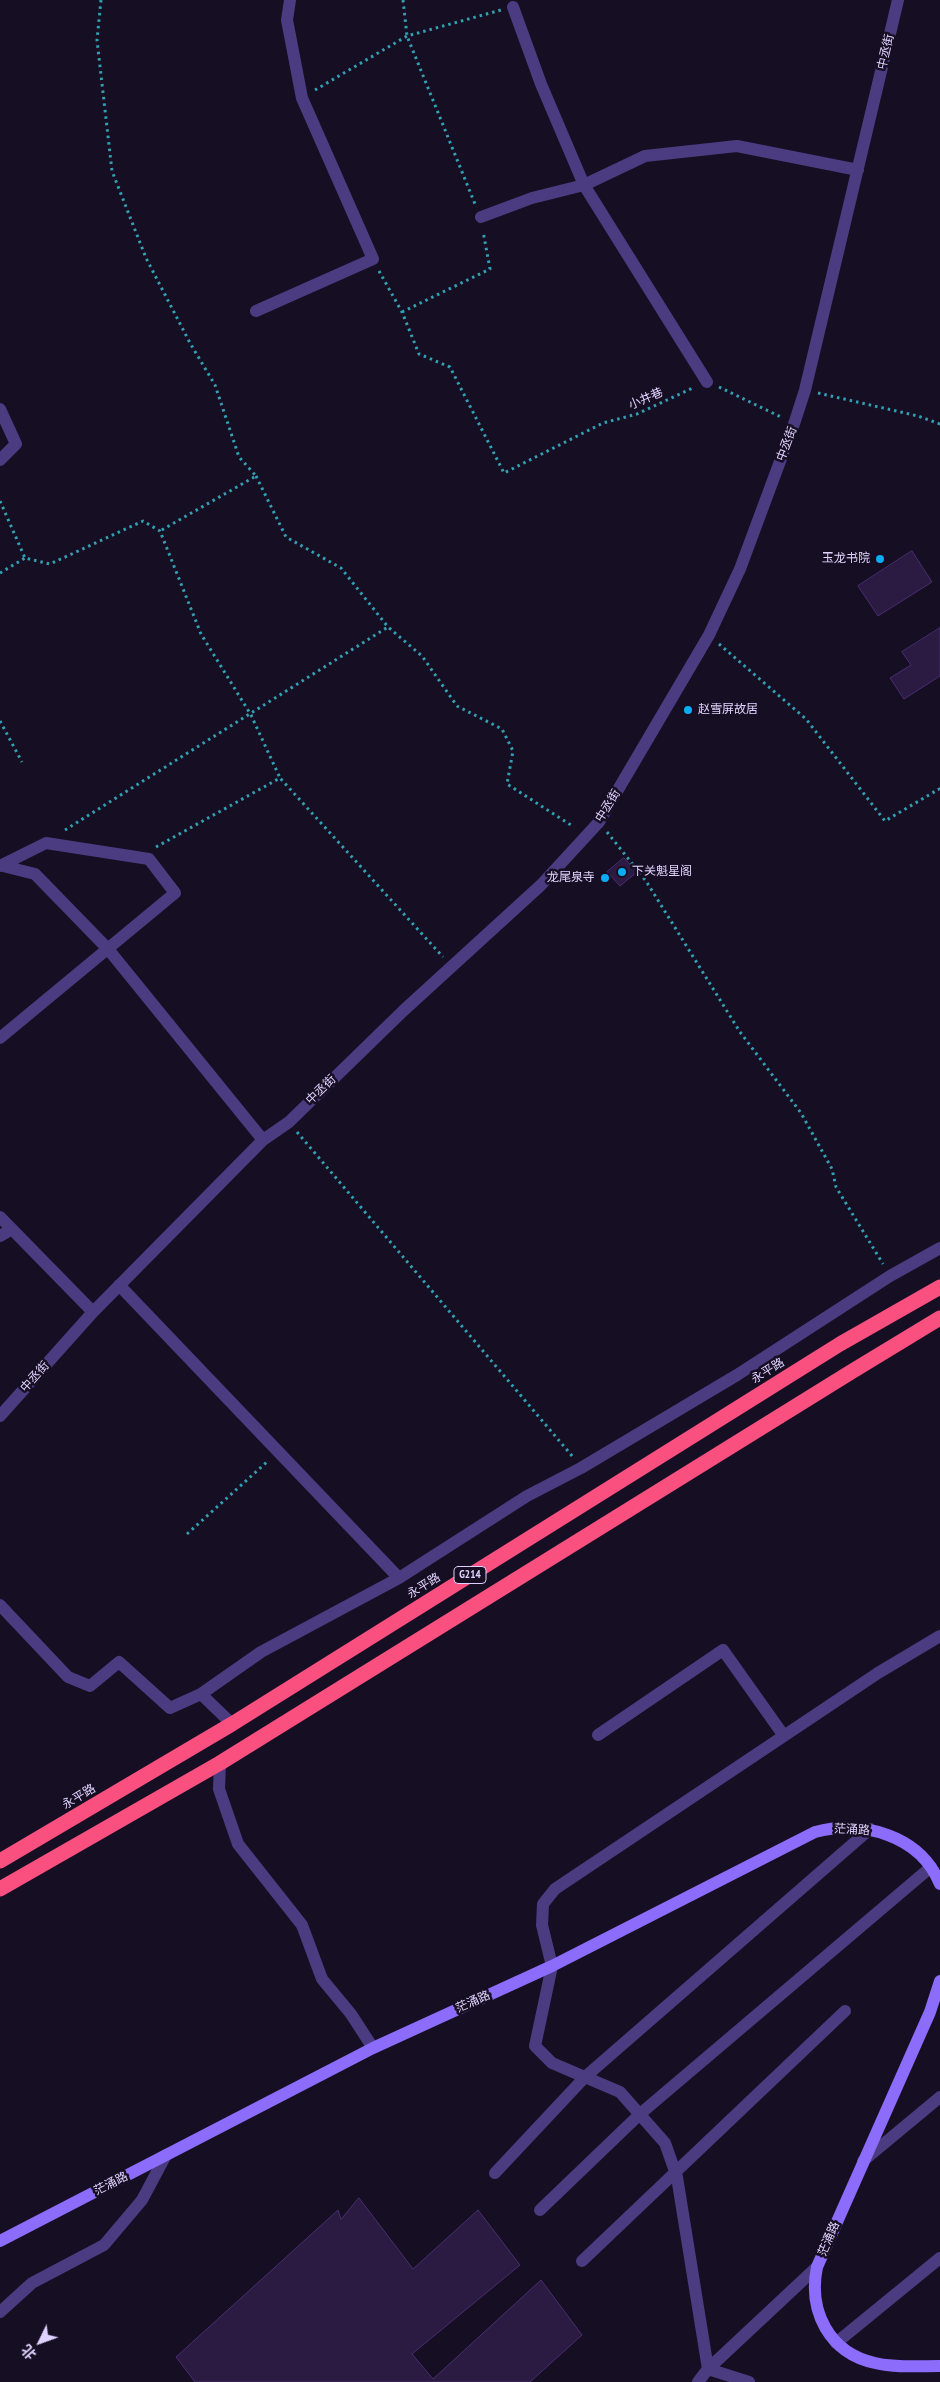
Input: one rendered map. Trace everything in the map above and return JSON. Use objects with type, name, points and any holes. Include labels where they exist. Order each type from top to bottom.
[{"type":"highway","name":"永平路","points":[[0,1861],[232,1724],[840,1344],[940,1287]]},
{"type":"highway","name":"G214","points":[[0,1890],[220,1763],[940,1318]]},
{"type":"highway","points":[[204,1741],[220,1763]]},
{"type":"street","points":[[256,311],[373,259],[302,98],[286,20],[290,0]]},
{"type":"street","name":"中丞街","points":[[0,1416],[93,1312],[263,1140],[288,1122],[451,967],[541,885],[599,822],[709,635],[740,568],[789,436],[796,422],[898,0]]},
{"type":"street","points":[[514,7],[542,84],[584,185],[707,382]]},
{"type":"street","points":[[480,217],[532,198],[584,185],[644,156],[737,146],[858,170]]},
{"type":"street","points":[[0,409],[16,444],[0,460]]},
{"type":"street","points":[[0,1038],[175,893],[149,859],[138,857],[46,843],[1,866]]},
{"type":"street","points":[[1,866],[36,874],[108,950],[263,1140]]},
{"type":"street","points":[[0,1217],[93,1312]]},
{"type":"street","points":[[0,1236],[12,1229]]},
{"type":"street","points":[[0,1605],[68,1677],[90,1686],[119,1662],[170,1708],[201,1694],[261,1652],[399,1578],[527,1496],[582,1468],[737,1375],[890,1276],[940,1248]]},
{"type":"street","points":[[119,1285],[399,1578]]},
{"type":"street","points":[[708,2369],[675,2172],[665,2143],[620,2092],[552,2063],[536,2046],[552,1966],[542,1925],[543,1904],[555,1889],[878,1673],[940,1636]]},
{"type":"street","points":[[598,1735],[723,1650],[784,1736]]},
{"type":"street","points":[[201,1694],[232,1724]]},
{"type":"street","points":[[220,1763],[219,1789],[238,1844],[302,1925],[322,1979],[351,2014],[373,2048]]},
{"type":"street","name":"茫涌路","points":[[0,2241],[373,2048],[552,1966],[815,1832],[840,1827],[870,1829],[906,1844],[931,1867],[940,1884]]},
{"type":"street","points":[[495,2172],[585,2077],[870,1829]]},
{"type":"street","points":[[540,2210],[640,2114],[931,1867]]},
{"type":"street","name":"茫涌路","points":[[940,1981],[930,2012],[817,2267],[814,2293],[818,2314],[827,2331],[836,2343],[857,2357],[876,2363],[940,2366]]},
{"type":"street","points":[[582,2261],[845,2011]]},
{"type":"street","points":[[863,2161],[940,2097]]},
{"type":"street","points":[[0,2312],[32,2283],[104,2245],[142,2200],[166,2155]]},
{"type":"street","points":[[836,2343],[940,2258]]},
{"type":"street","points":[[698,2382],[708,2369],[817,2267]]},
{"type":"street","points":[[708,2369],[749,2382]]},
{"type":"path","points":[[101,0],[97,40],[112,171],[146,258],[190,343],[215,385],[239,457],[256,476],[286,537],[340,568],[388,627],[422,656],[457,706],[502,729],[512,751],[507,784],[587,835]]},
{"type":"path","points":[[373,259],[402,312],[490,269],[480,217],[408,36],[403,0]]},
{"type":"path","points":[[302,98],[408,36],[514,7]]},
{"type":"path","name":"小井巷","points":[[402,312],[419,354],[450,368],[504,473],[603,423],[637,414],[707,382]]},
{"type":"path","points":[[707,382],[771,414],[796,422]]},
{"type":"path","points":[[805,390],[918,416],[940,424]]},
{"type":"path","points":[[160,531],[256,476]]},
{"type":"path","points":[[0,501],[24,558]]},
{"type":"path","points":[[0,573],[24,558],[50,564],[144,521],[160,531],[201,634],[251,715],[280,778],[451,967]]},
{"type":"path","points":[[46,843],[388,627]]},
{"type":"path","points":[[709,635],[806,719],[885,821],[939,789],[940,791]]},
{"type":"path","points":[[0,721],[22,762]]},
{"type":"path","points":[[138,857],[280,778]]},
{"type":"path","points":[[599,822],[646,881],[740,1032],[801,1112],[832,1169],[836,1187],[890,1276]]},
{"type":"path","points":[[288,1122],[582,1468]]},
{"type":"path","points":[[186,1534],[278,1451]]},
{"type":"building","points":[[912,551],[932,582],[878,616],[858,586]]},
{"type":"building","points":[[940,628],[940,676],[904,699],[890,678],[911,665],[902,652]]},
{"type":"building","name":"下关魁星阁","points":[[624,858],[637,872],[620,886],[607,872]]},
{"type":"building","points":[[359,2198],[413,2269],[478,2210],[520,2265],[412,2354],[433,2379],[541,2280],[582,2335],[530,2382],[195,2382],[176,2357],[338,2210],[341,2219]]},
{"type":"place","name":"玉龙书院","points":[[880,559]]},
{"type":"place","name":"赵雪屏故居","points":[[688,710]]},
{"type":"place","name":"下关魁星阁","points":[[622,872]]},
{"type":"place","name":"龙尾泉寺","points":[[605,878]]}]
